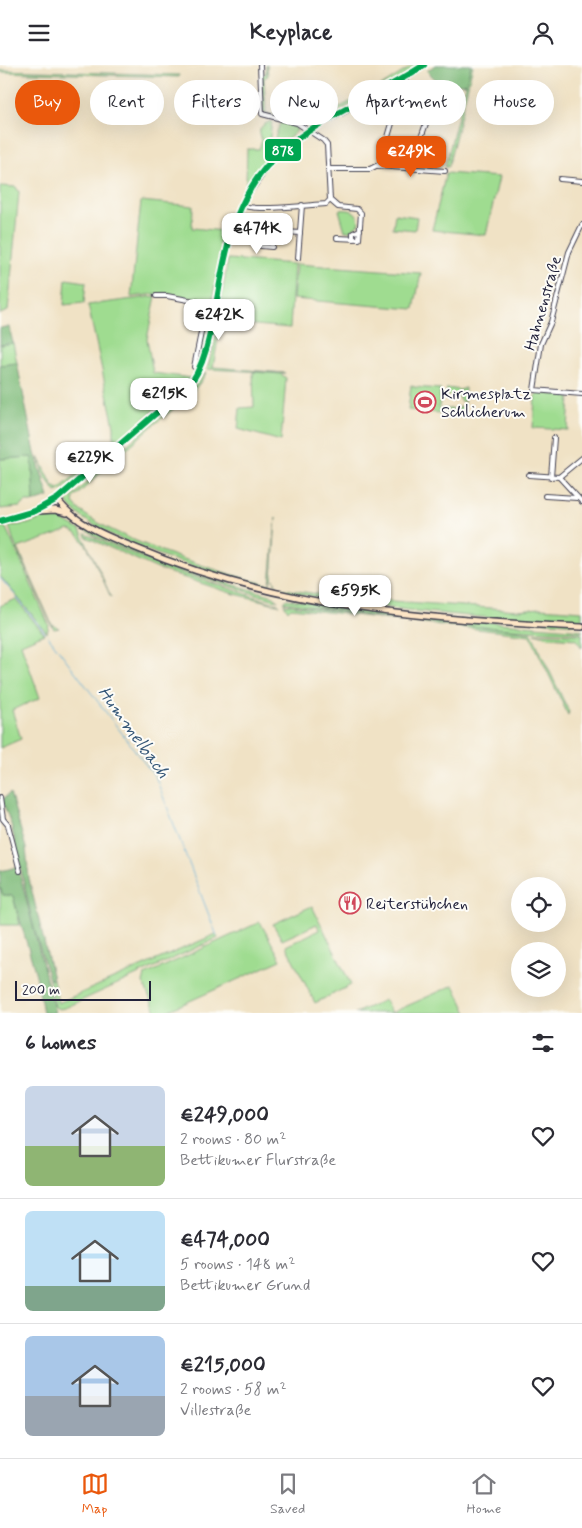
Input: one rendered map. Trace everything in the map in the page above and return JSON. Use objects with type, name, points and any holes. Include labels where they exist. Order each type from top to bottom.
[{"type":"main road","points":[[0,521],[35,511],[57,499],[185,388],[200,370],[207,350],[226,245],[241,205],[272,160],[307,131],[406,78],[424,65]]},
{"type":"main road","points":[[57,499],[69,514]]},
{"type":"main road","points":[[35,511],[55,510],[69,514],[115,539],[174,563],[235,583],[286,596],[413,614],[582,627]]},
{"type":"street","points":[[260,65],[262,115],[294,121],[326,144],[330,200],[337,207],[360,211],[359,239],[337,238]]},
{"type":"street","points":[[378,167],[382,161],[393,120],[405,93],[406,78]]},
{"type":"street","points":[[386,144],[418,149],[426,125]]},
{"type":"street","points":[[328,169],[378,167],[445,171]]},
{"type":"street","points":[[560,179],[582,181]]},
{"type":"street","points":[[241,205],[251,208],[326,204],[330,200]]},
{"type":"street","points":[[298,258],[302,205]]},
{"type":"street","name":"Hahnenstraße","points":[[582,225],[569,252],[551,322],[541,344],[534,390],[582,394]]},
{"type":"street","points":[[273,231],[272,247],[261,246],[262,231],[273,231],[300,233]]},
{"type":"street","points":[[156,296],[167,296],[215,305]]},
{"type":"street","points":[[200,370],[194,367],[207,303]]},
{"type":"street","points":[[551,477],[554,438]]},
{"type":"street","points":[[529,475],[559,477],[582,458]]},
{"type":"street","points":[[559,477],[582,502]]},
{"type":"street","points":[[545,496],[577,498]]},
{"type":"street","points":[[0,798],[1,820],[8,825],[20,871]]},
{"type":"green space","points":[[267,65],[268,76],[264,78],[266,113],[270,115],[263,113],[261,74],[266,74]]},
{"type":"green space","points":[[414,65],[420,65],[398,80],[391,80]]},
{"type":"green space","points":[[435,65],[471,65],[466,84],[466,80],[436,80],[427,71]]},
{"type":"green space","points":[[471,65],[473,65],[466,94],[466,85]]},
{"type":"green space","points":[[0,70],[179,75],[179,77],[0,72]]},
{"type":"green space","points":[[348,103],[348,106],[338,111],[338,108]]},
{"type":"green space","points":[[270,122],[272,125],[269,145],[274,141],[279,125],[297,127],[296,132],[277,149],[249,183],[246,184],[247,149],[259,149],[262,140],[260,130]]},
{"type":"green space","points":[[456,125],[458,125],[448,167],[445,167]]},
{"type":"green space","points":[[446,173],[499,177],[486,235],[432,230]]},
{"type":"green space","points":[[0,186],[16,187],[19,192],[8,311],[0,314]]},
{"type":"green space","points":[[141,201],[193,206],[192,228],[224,231],[231,216],[233,217],[223,244],[212,302],[165,293],[131,297]]},
{"type":"green space","points":[[339,210],[350,210],[357,215],[359,223],[351,231],[345,231]]},
{"type":"green space","points":[[395,214],[417,217],[415,230],[393,228]]},
{"type":"green space","points":[[228,259],[294,264],[290,328],[221,322],[213,367],[285,373],[207,369],[214,345]]},
{"type":"green space","points":[[296,264],[421,273],[414,309],[293,299]]},
{"type":"green space","points":[[66,279],[86,282],[84,303],[64,305]]},
{"type":"green space","points":[[156,296],[147,339],[153,373],[191,378],[62,490],[56,492],[45,477],[39,457],[53,486],[59,489],[114,442],[114,426],[88,305]]},
{"type":"green space","points":[[210,307],[212,309],[204,353],[198,367],[196,365],[207,308]]},
{"type":"green space","points":[[9,327],[13,343],[0,345],[0,328]]},
{"type":"green space","points":[[13,343],[17,363],[0,365],[0,345]]},
{"type":"green space","points":[[17,363],[35,453],[49,497],[34,502],[32,457],[0,459],[0,365]]},
{"type":"green space","points":[[253,372],[281,374],[286,378],[281,441],[238,429],[240,408],[254,407]]},
{"type":"green space","points":[[205,373],[189,396],[102,471],[74,498],[73,503],[86,515],[107,528],[134,540],[226,573],[269,585],[268,588],[191,566],[129,543],[80,516],[67,502],[112,458],[190,391]]},
{"type":"green space","points":[[411,385],[414,387],[440,389],[439,409],[459,409],[459,407],[463,407],[464,401],[460,401],[459,396],[446,395],[447,388],[460,390],[465,388],[463,415],[408,410]]},
{"type":"green space","points":[[538,393],[570,396],[568,430],[533,428],[535,397]]},
{"type":"green space","points":[[32,457],[34,502],[26,502],[20,507],[0,509],[0,459]]},
{"type":"green space","points":[[55,512],[154,559],[206,577],[274,596],[278,601],[171,568],[97,537]]},
{"type":"green space","points":[[53,515],[80,530],[91,553],[82,539],[76,533],[69,530],[18,548],[52,625],[59,628],[54,629],[51,624],[14,542],[9,526],[28,524]]},
{"type":"green space","points":[[276,517],[272,579],[270,583]]},
{"type":"green space","points":[[0,526],[6,528],[49,625],[47,633],[0,576]]},
{"type":"green space","points":[[85,534],[169,569],[280,605],[231,593],[158,569],[86,537]]},
{"type":"green space","points":[[274,579],[277,588],[337,597],[518,610],[540,608],[582,611],[582,624],[467,616],[353,603],[277,590]]},
{"type":"green space","points":[[16,599],[44,634],[21,644],[40,698],[12,710],[21,739],[0,748],[0,606]]},
{"type":"green space","points":[[287,599],[381,613],[582,630],[582,632],[470,626],[358,614],[284,602]]},
{"type":"green space","points":[[284,604],[369,616],[531,632],[569,712],[568,715],[530,635],[291,608],[288,611]]},
{"type":"green space","points":[[535,633],[582,634],[582,648],[576,639],[549,637]]},
{"type":"green space","points":[[10,793],[26,848],[29,879],[53,979],[49,979],[33,925],[11,824],[2,800]]},
{"type":"green space","points":[[18,867],[55,1013],[43,1013],[36,975],[13,896],[3,895],[0,887],[0,871]]},
{"type":"green space","points":[[0,887],[3,895],[13,896],[20,925],[0,925]]},
{"type":"green space","points":[[312,906],[351,985],[315,1003],[286,946],[319,930],[317,924],[282,940],[273,924]]},
{"type":"green space","points":[[260,922],[281,960],[163,1013],[157,1013],[143,983],[145,975]]},
{"type":"green space","points":[[216,934],[218,938],[65,1008],[59,1009],[55,1007],[49,979],[53,979],[58,1003]]},
{"type":"green space","points":[[454,985],[467,1013],[391,1013]]},
{"type":"green space","points":[[385,1000],[391,1013],[355,1013]]},
{"type":"waterway","name":"Hummelbach","points":[[0,578],[16,596]]},
{"type":"waterway","name":"Hummelbach","points":[[17,598],[45,633]]},
{"type":"waterway","name":"Hummelbach","points":[[48,636],[156,778],[217,936]]},
{"type":"transit line","name":"878","points":[[0,521],[35,511],[57,499],[189,385],[197,373],[208,343],[226,254],[237,217],[254,183],[266,167],[301,136],[321,123],[404,78],[424,65]]},
{"type":"place","name":"Kirmesplatz Schlicherum","points":[[425,402]]},
{"type":"place","name":"Reiterstübchen","points":[[350,903]]}]
